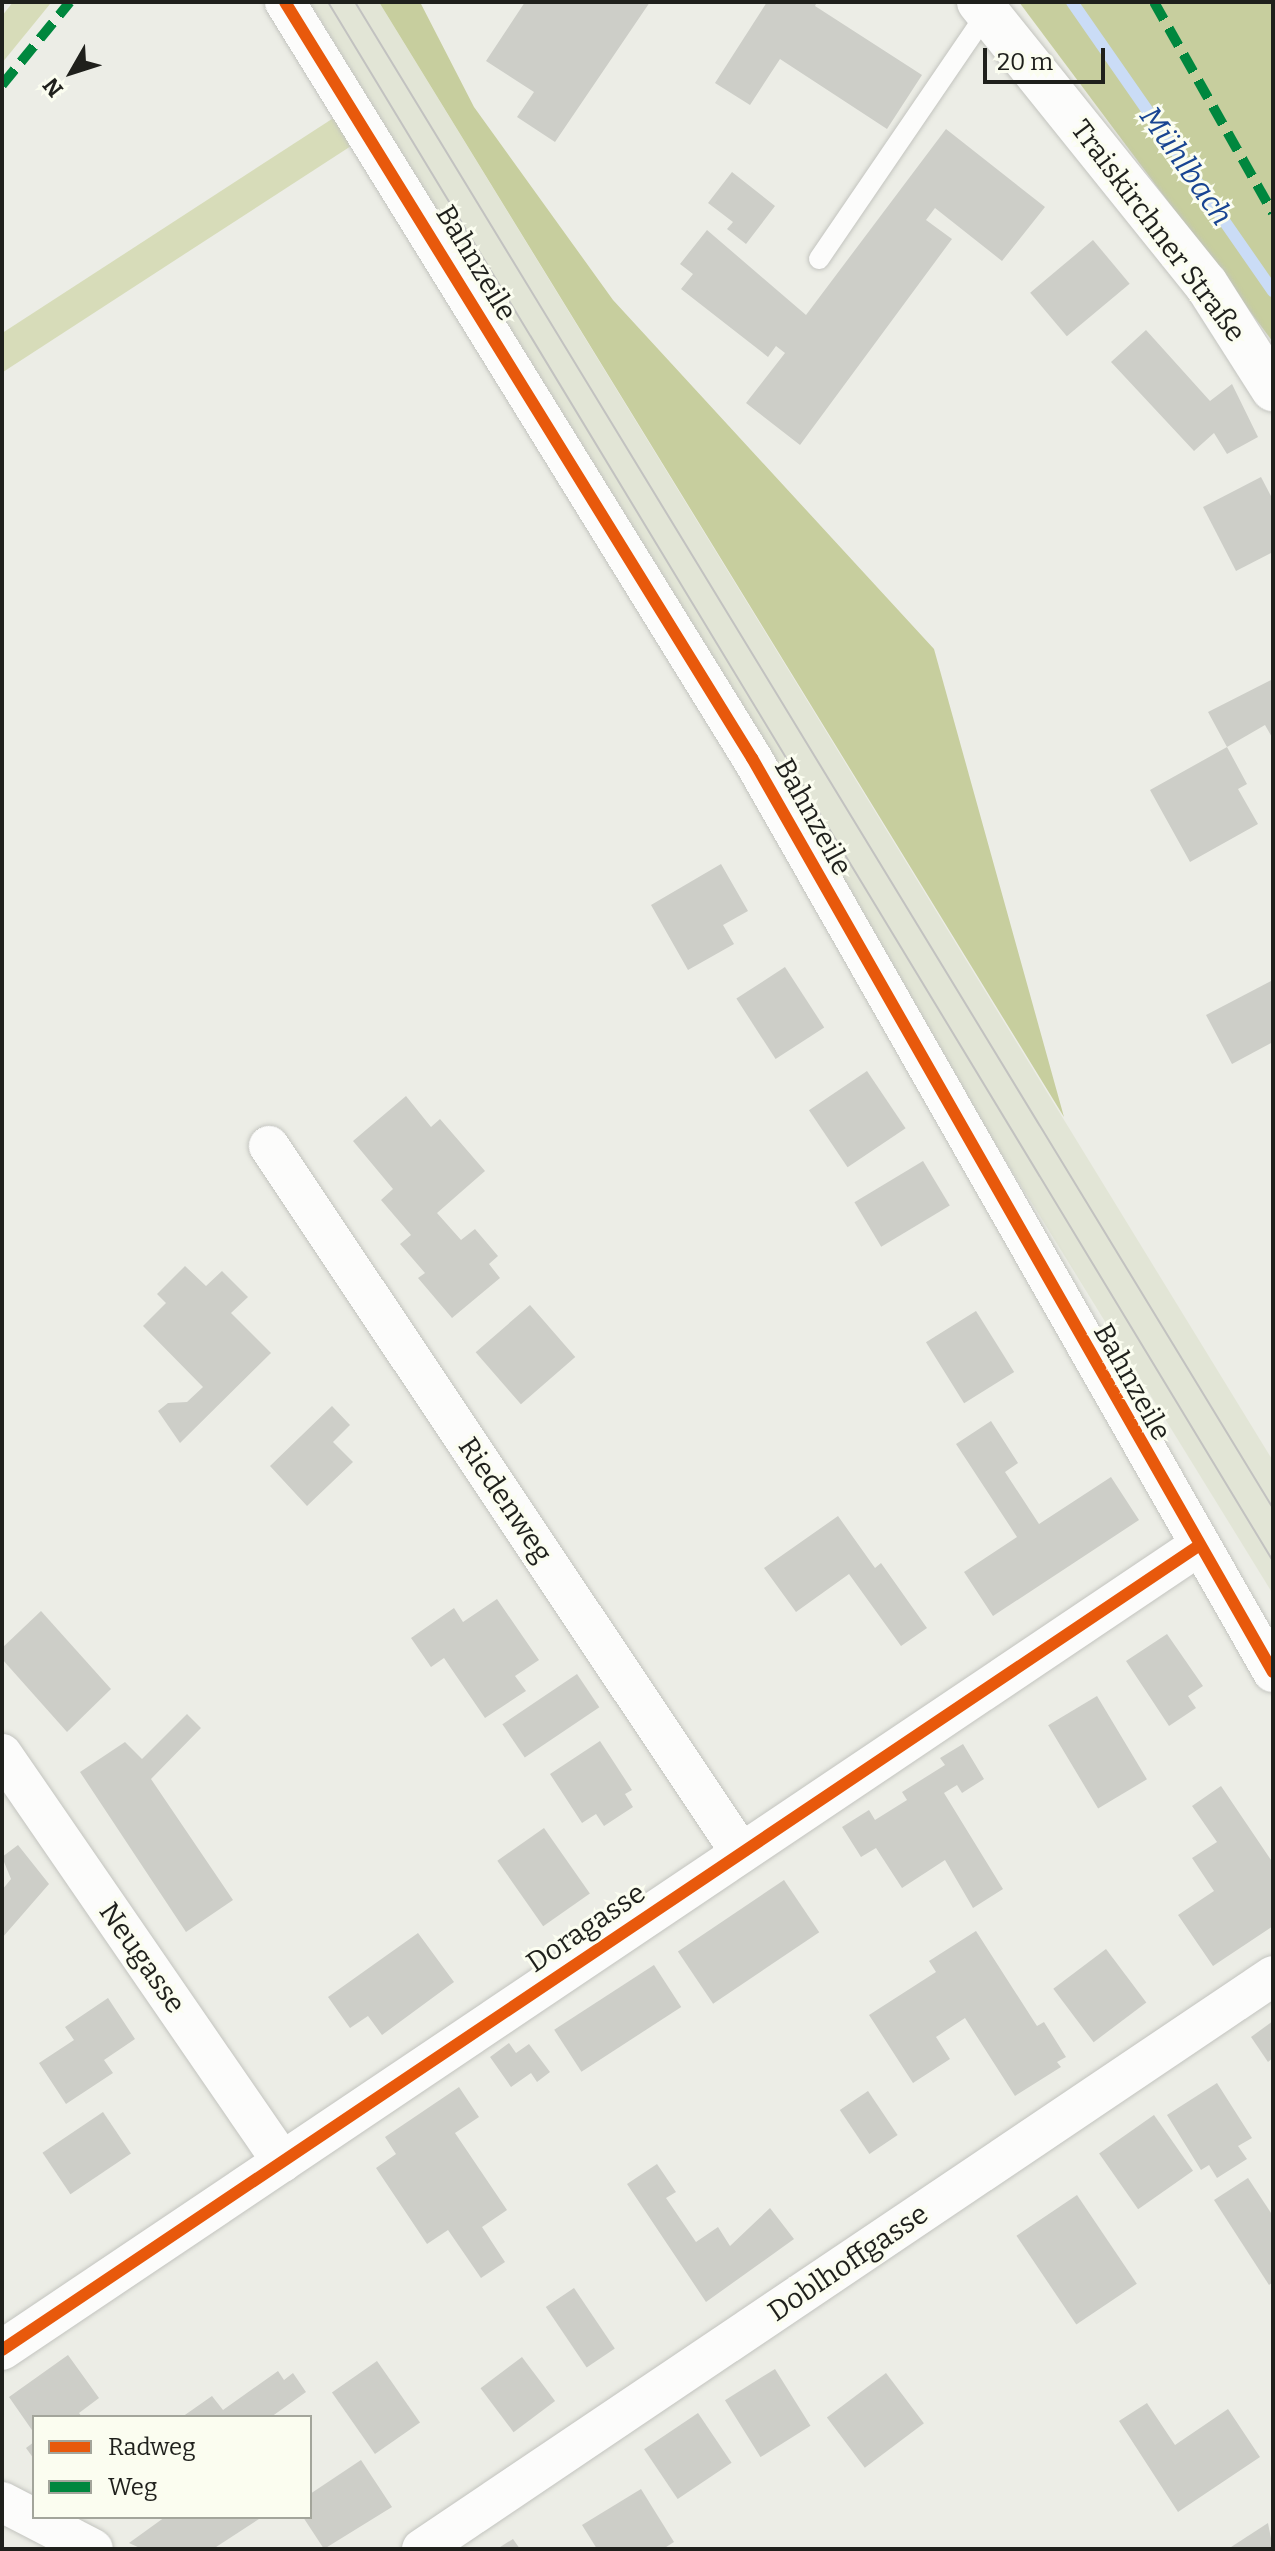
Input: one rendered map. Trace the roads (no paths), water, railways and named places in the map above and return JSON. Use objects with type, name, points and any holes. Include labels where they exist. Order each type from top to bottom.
[{"type":"street","name":"Bahnzeile","points":[[285,2],[752,758],[1197,1547],[1273,1672]]},
{"type":"street","name":"Traiskirchner Straße","points":[[984,6],[1206,284],[1273,389]]},
{"type":"street","name":"Riedenweg","points":[[269,1146],[741,1853]]},
{"type":"street","name":"Doragasse","points":[[2,2350],[1197,1547]]},
{"type":"street","name":"Neugasse","points":[[2,1754],[282,2162]]},
{"type":"street","name":"Doblhoffgasse","points":[[422,2549],[1273,1976]]},
{"type":"street","points":[[2,2502],[32,2517]]},
{"type":"street","points":[[35,2519],[93,2549]]},
{"type":"lane","points":[[819,259],[984,6]]},
{"type":"waterway","name":"Mühlbach","points":[[1072,2],[1273,291]]},
{"type":"tram line","points":[[328,2],[1273,1561]]},
{"type":"tram line","points":[[355,2],[1273,1508]]}]
